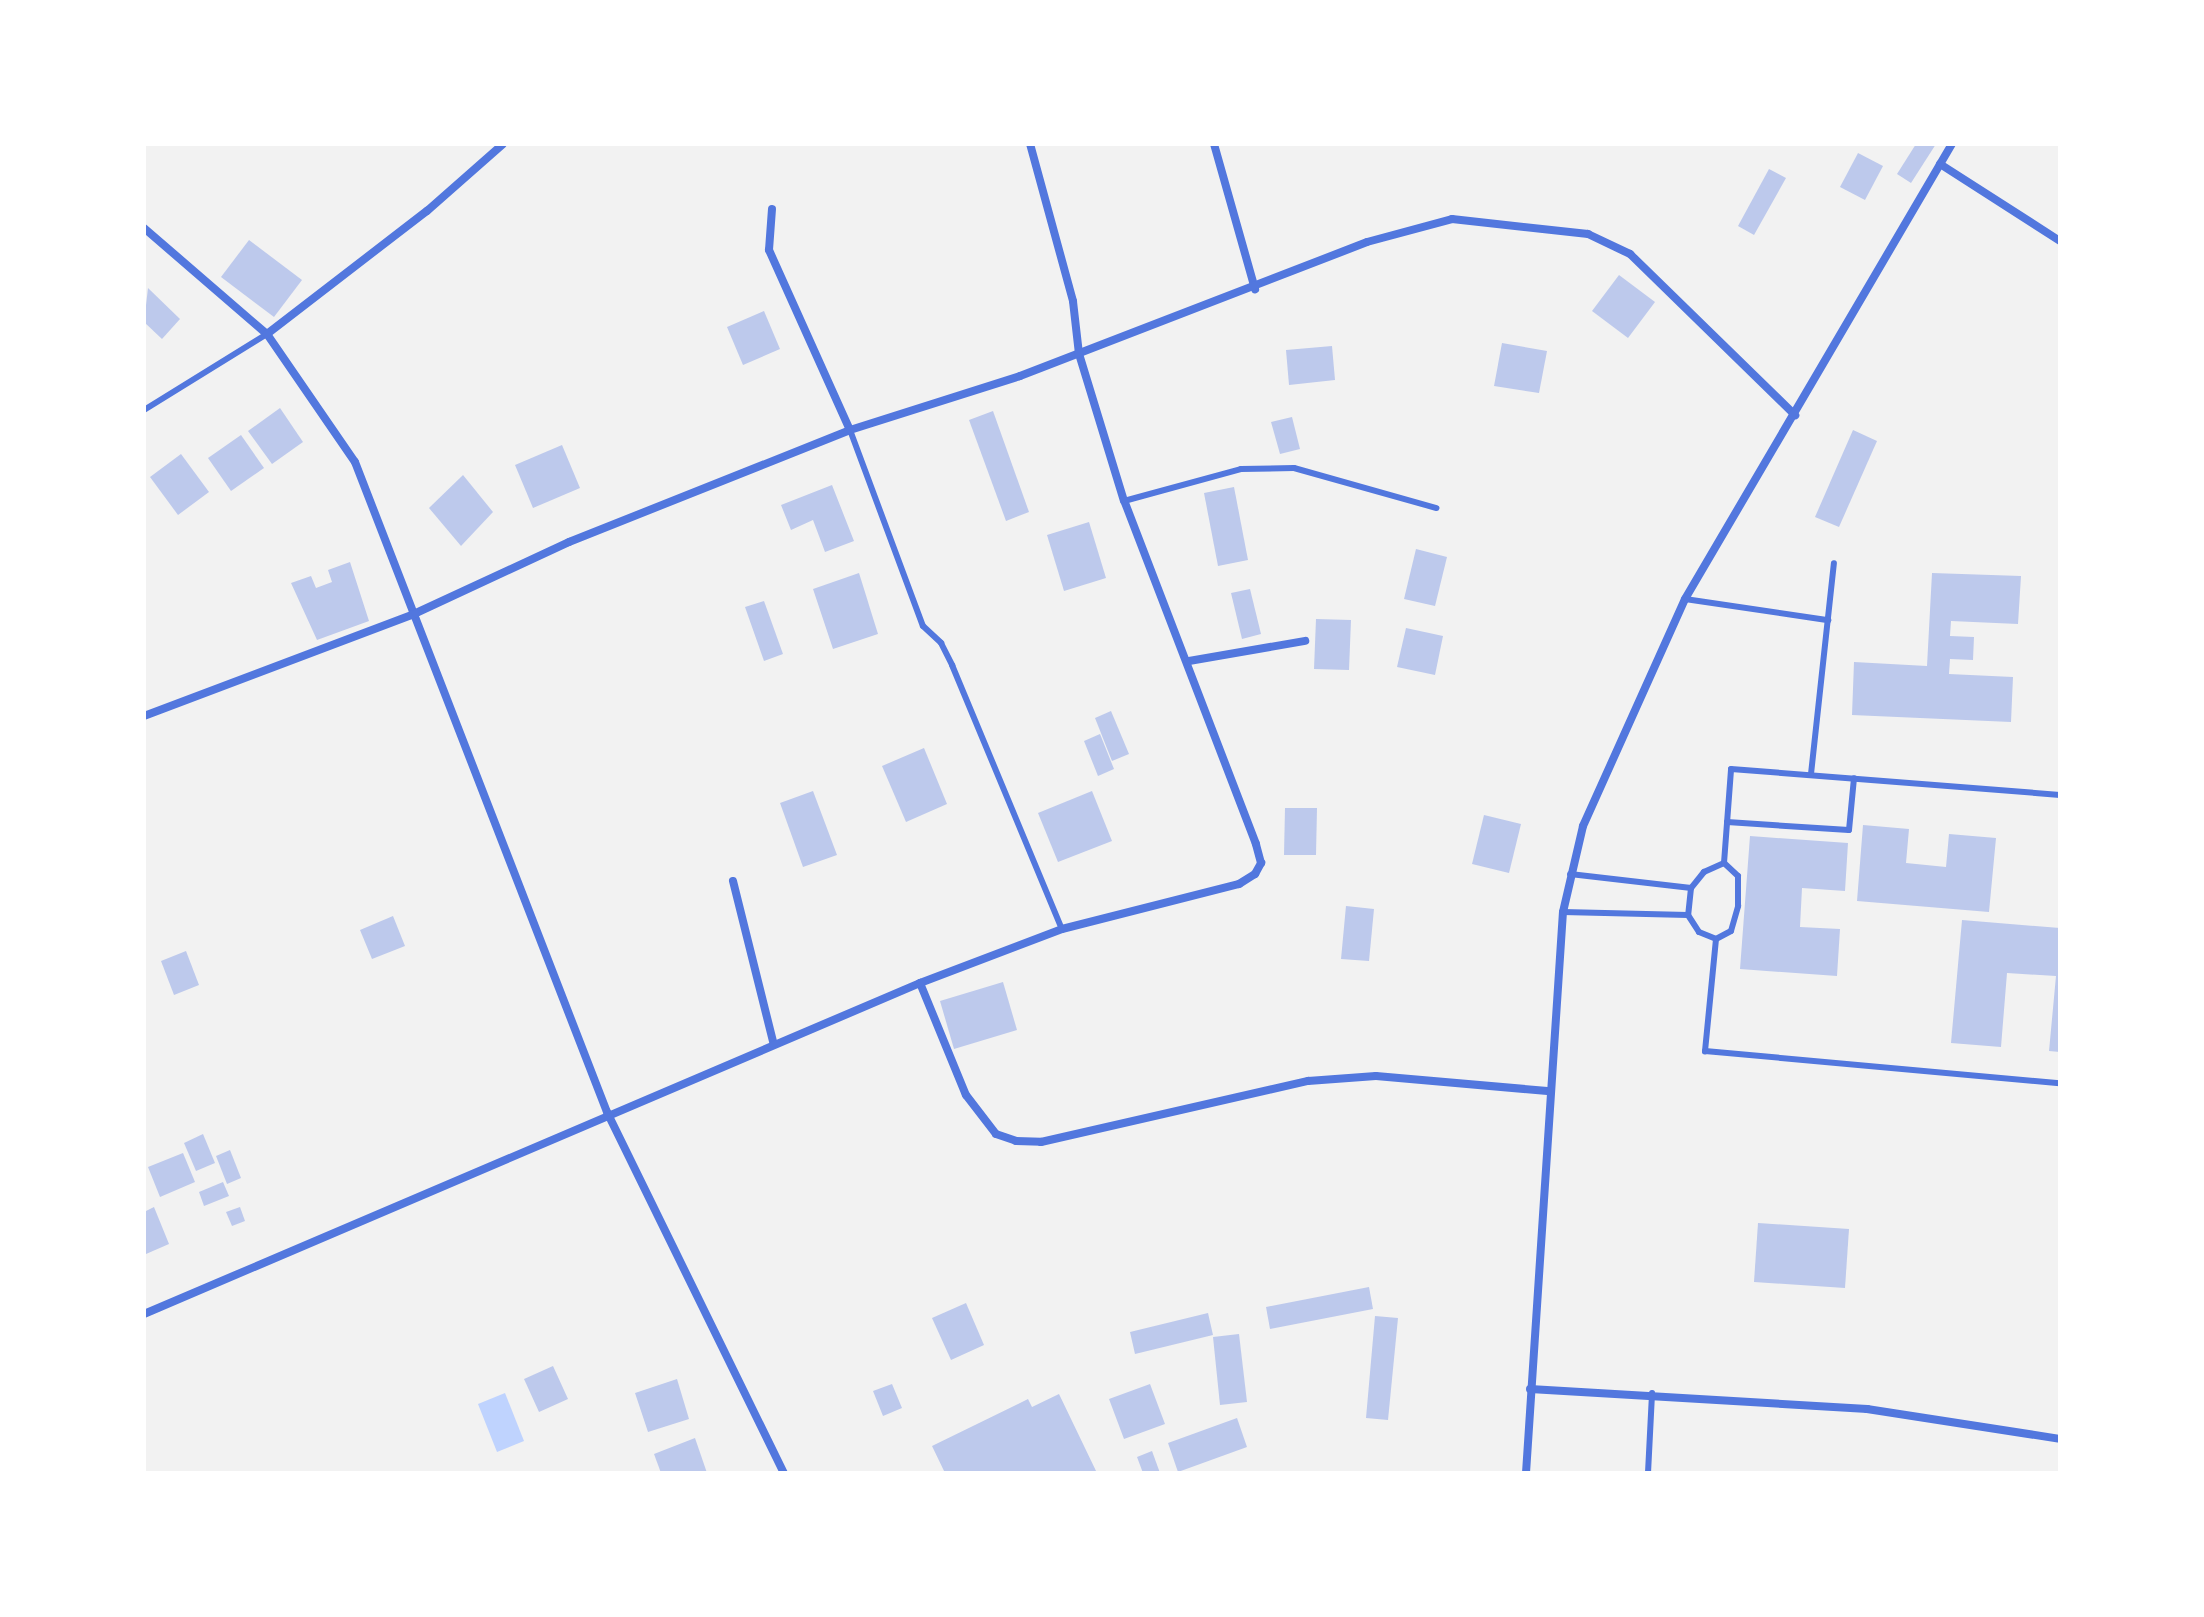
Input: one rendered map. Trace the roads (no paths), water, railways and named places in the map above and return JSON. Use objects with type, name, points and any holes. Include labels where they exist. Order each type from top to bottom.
[{"type":"street","points":[[267,334],[427,211],[503,144]]},
{"type":"street","points":[[144,1314],[773,1042],[1062,929],[1239,884],[1261,863],[1189,661],[1124,501],[1079,354],[1073,301],[1030,144]]},
{"type":"street","points":[[1214,144],[1255,289]]},
{"type":"street","points":[[1526,1473],[1547,1091],[1563,912],[1583,826],[1685,599],[1952,144]]},
{"type":"street","points":[[1940,164],[2060,241]]},
{"type":"street","points":[[772,209],[769,250],[850,430]]},
{"type":"street","points":[[144,716],[416,613],[569,542],[850,430],[1079,354],[1255,289],[1367,242],[1452,219],[1588,234],[1630,254],[1669,287],[1795,415]]},
{"type":"street","points":[[144,228],[267,334],[355,462],[607,1112],[784,1473]]},
{"type":"street","points":[[1189,661],[1305,641]]},
{"type":"street","points":[[733,881],[773,1042]]},
{"type":"street","points":[[920,983],[966,1095],[996,1134],[1016,1141],[1041,1142],[1308,1081],[1376,1076],[1547,1091]]},
{"type":"street","points":[[1530,1389],[1652,1393],[1867,1409],[2060,1439]]},
{"type":"lane","points":[[144,410],[267,334]]},
{"type":"lane","points":[[850,430],[923,626],[941,643],[952,665],[1062,929]]},
{"type":"lane","points":[[1124,501],[1241,469],[1294,468],[1436,508]]},
{"type":"lane","points":[[1811,774],[1834,563]]},
{"type":"lane","points":[[1685,599],[1828,620]]},
{"type":"lane","points":[[1724,863],[1731,769],[2060,795]]},
{"type":"lane","points":[[1727,822],[1849,830],[1854,778]]},
{"type":"lane","points":[[1716,939],[1699,932],[1688,915],[1691,888],[1704,872],[1724,863]]},
{"type":"lane","points":[[1716,939],[1731,931],[1738,906],[1738,876],[1724,863]]},
{"type":"lane","points":[[1570,874],[1691,888]]},
{"type":"lane","points":[[1563,912],[1688,915]]},
{"type":"lane","points":[[1716,939],[1705,1051],[2060,1083]]},
{"type":"lane","points":[[1648,1473],[1652,1393]]},
{"type":"water","points":[[505,1393],[524,1441],[497,1452],[478,1404]]}]
